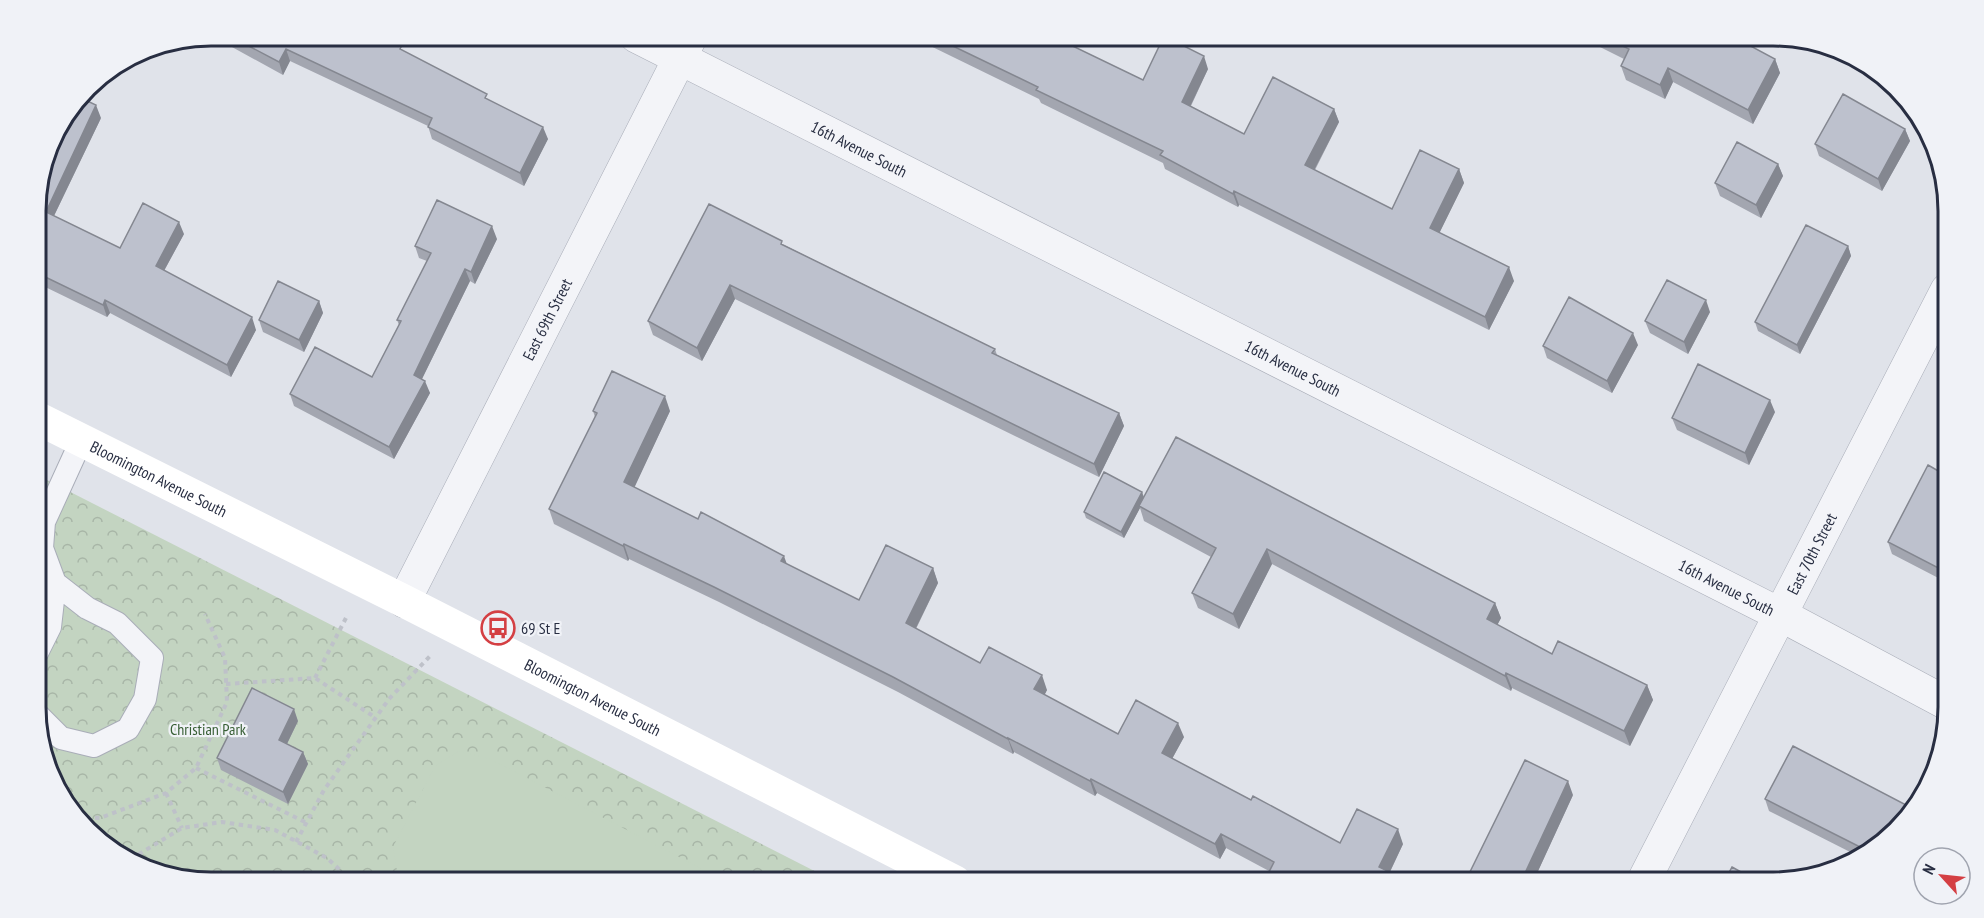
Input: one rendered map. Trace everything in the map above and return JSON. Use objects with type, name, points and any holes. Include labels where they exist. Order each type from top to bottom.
[{"type":"street","name":"East 69th Street","points":[[404,601],[686,47]]},
{"type":"street","name":"16th Avenue South","points":[[686,47],[1938,699]]},
{"type":"street","name":"East 70th Street","points":[[1649,871],[1938,308]]},
{"type":"street","name":"Bloomington Avenue South","points":[[47,423],[404,601],[934,872]]},
{"type":"lane","points":[[46,517],[81,441]]},
{"type":"lane","points":[[46,560],[55,583],[50,627],[46,635]]},
{"type":"lane","points":[[48,725],[61,738],[94,746],[128,729],[145,699],[152,658],[117,623],[87,608],[55,583]]},
{"type":"path","points":[[315,678],[366,582]]},
{"type":"path","points":[[90,818],[100,818],[166,793],[196,768],[227,702],[225,658],[205,614]]},
{"type":"path","points":[[296,842],[324,790],[389,699],[435,651],[449,624]]},
{"type":"path","points":[[226,684],[315,678],[376,718]]},
{"type":"path","points":[[196,768],[307,823]]},
{"type":"path","points":[[166,793],[182,828]]},
{"type":"path","points":[[139,854],[182,828],[222,822],[274,830],[327,858],[342,872]]},
{"type":"green space","name":"Christian Park","points":[[46,480],[816,872],[212,872],[169,866],[148,859],[111,837],[81,807],[59,770],[52,749],[46,706]]},
{"type":"green space","points":[[459,751],[490,759],[707,872],[397,872],[393,847],[435,766]]},
{"type":"building","points":[[249,46],[402,46],[400,49],[487,94],[485,98],[543,127],[520,173],[428,127],[432,118],[286,49],[279,62]]},
{"type":"building","points":[[953,46],[1073,46],[1143,80],[1159,46],[1184,46],[1204,56],[1182,102],[1244,134],[1273,77],[1334,109],[1305,165],[1392,209],[1420,150],[1459,169],[1430,228],[1509,267],[1485,317],[1234,191],[1233,194],[1160,155],[1163,151],[1036,90],[1038,87]]},
{"type":"building","points":[[1623,46],[1751,46],[1775,59],[1748,110],[1668,68],[1660,85],[1621,66],[1629,49]]},
{"type":"building","points":[[1843,94],[1905,129],[1878,179],[1815,144]]},
{"type":"building","points":[[87,103],[96,105],[47,210],[52,169],[59,148]]},
{"type":"building","points":[[1737,142],[1778,164],[1756,205],[1715,183]]},
{"type":"building","points":[[437,200],[492,226],[471,272],[465,269],[414,375],[425,381],[389,447],[290,394],[315,347],[372,377],[401,321],[397,320],[431,253],[415,246]]},
{"type":"building","points":[[143,203],[179,222],[156,266],[252,317],[227,365],[105,300],[103,305],[47,278],[47,212],[120,248]]},
{"type":"building","points":[[709,204],[782,241],[781,244],[995,349],[992,353],[1119,413],[1094,464],[730,285],[697,348],[648,321]]},
{"type":"building","points":[[1806,225],[1848,246],[1797,345],[1755,322]]},
{"type":"building","points":[[1667,280],[1706,300],[1684,342],[1645,321]]},
{"type":"building","points":[[278,281],[319,301],[299,340],[259,320]]},
{"type":"building","points":[[1569,297],[1633,333],[1607,381],[1543,346]]},
{"type":"building","points":[[1698,364],[1770,400],[1745,453],[1672,418]]},
{"type":"building","points":[[612,371],[665,396],[624,482],[698,519],[701,512],[784,556],[781,561],[859,600],[886,545],[933,568],[906,623],[980,663],[989,647],[1042,675],[1034,689],[1118,734],[1136,700],[1178,723],[1162,753],[1251,800],[1253,796],[1340,843],[1357,809],[1398,829],[1379,867],[1388,871],[1269,871],[1274,862],[1221,834],[1215,844],[1091,779],[1090,781],[1008,739],[893,677],[714,587],[624,544],[623,546],[549,509],[597,413],[593,411]]},
{"type":"building","points":[[1176,437],[1495,603],[1487,619],[1552,654],[1558,641],[1647,685],[1624,731],[1506,673],[1505,676],[1267,549],[1233,614],[1192,593],[1216,548],[1139,506]]},
{"type":"building","points":[[1928,465],[1938,471],[1938,568],[1888,542]]},
{"type":"building","points":[[1104,472],[1142,492],[1121,532],[1084,512]]},
{"type":"building","points":[[252,688],[294,709],[279,740],[303,752],[283,792],[217,758]]},
{"type":"building","points":[[1793,746],[1905,804],[1889,823],[1859,847],[1765,799]]},
{"type":"building","points":[[1525,760],[1568,781],[1526,871],[1470,871]]},
{"type":"place","name":"69 St E","points":[[498,628]]}]
